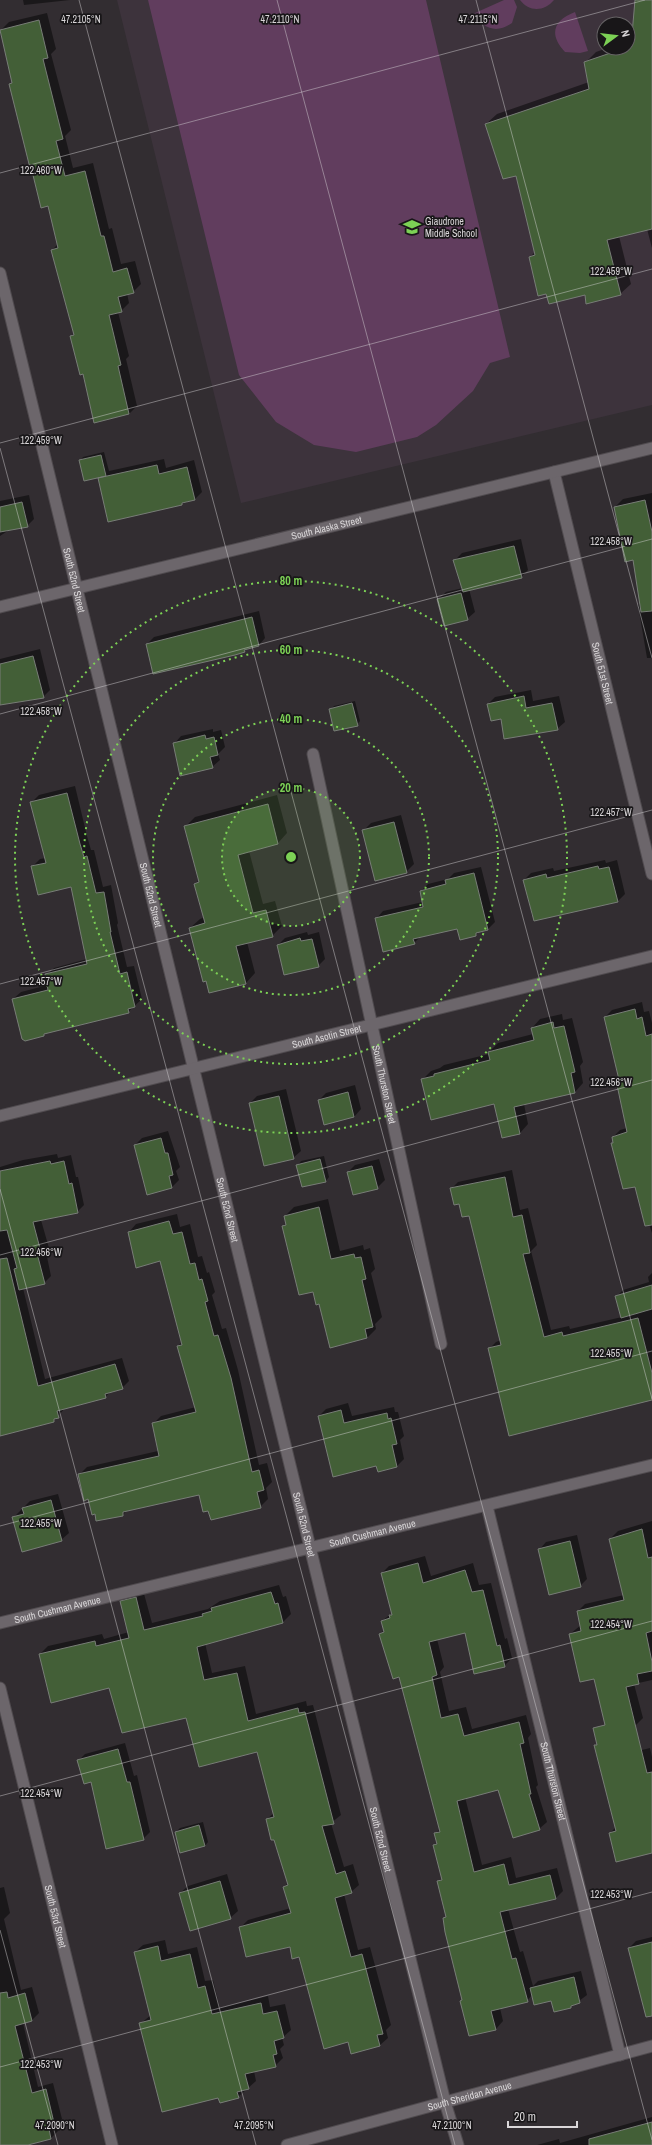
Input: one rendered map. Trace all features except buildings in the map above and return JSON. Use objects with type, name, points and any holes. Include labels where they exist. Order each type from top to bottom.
[{"type":"street","name":"South 52nd Street","points":[[0,273],[445,2102],[458,2145]]},
{"type":"street","name":"South Alaska Street","points":[[0,607],[652,448]]},
{"type":"street","name":"South 51st Street","points":[[554,472],[652,874]]},
{"type":"street","name":"South Thurston Street","points":[[313,754],[441,1344]]},
{"type":"street","name":"South Asotin Street","points":[[0,1116],[652,956]]},
{"type":"street","name":"South Cushman Avenue","points":[[0,1623],[652,1465]]},
{"type":"street","name":"South Thurston Street","points":[[487,1506],[620,2055]]},
{"type":"street","name":"South 53rd Street","points":[[0,1688],[112,2145]]},
{"type":"street","name":"South Sheridan Avenue","points":[[287,2145],[652,2046]]},
{"type":"shaded area","name":"Giaudrone Middle School","points":[[117,0],[652,0],[652,405],[241,503]]},
{"type":"shaded area","points":[[148,0],[426,0],[510,357],[490,363],[473,391],[436,425],[417,437],[356,452],[314,445],[276,422],[239,375]]},
{"type":"shaded area","points":[[504,0],[514,0],[517,7],[512,23],[496,29],[490,28],[482,23],[475,13]]},
{"type":"shaded area","points":[[520,0],[554,0],[546,7],[537,9],[528,7]]},
{"type":"shaded area","points":[[575,12],[588,51],[580,53],[565,52],[556,39],[555,34],[558,23],[568,15]]},
{"type":"place","name":"Giaudrone Middle School","points":[[412,227]]}]
